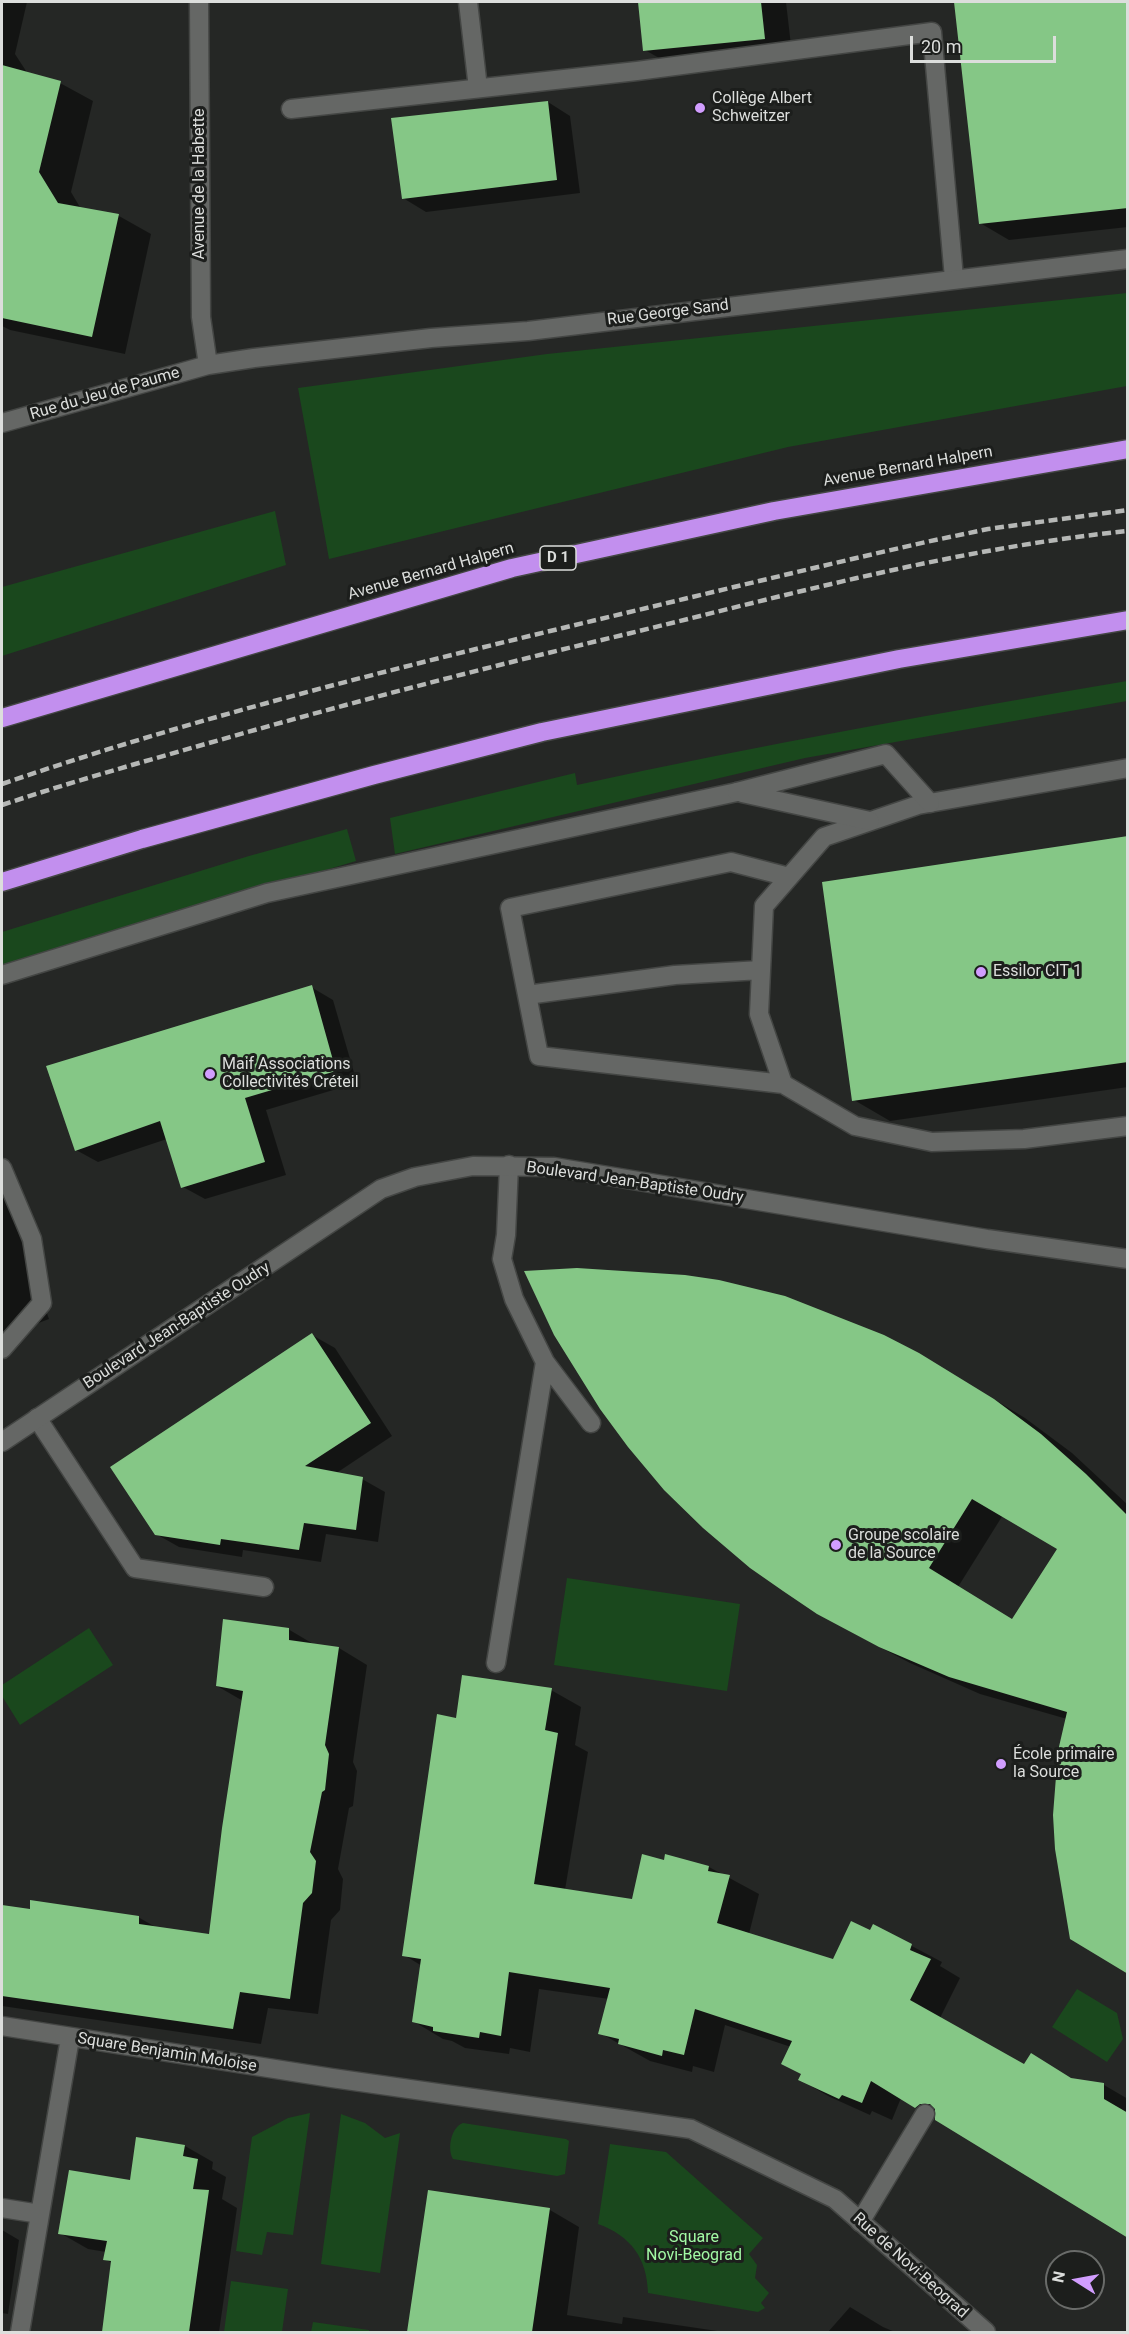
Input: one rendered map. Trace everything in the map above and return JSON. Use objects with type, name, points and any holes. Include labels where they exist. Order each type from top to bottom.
[{"type":"highway","name":"Avenue Bernard Halpern","points":[[2,718],[512,568],[774,511],[1128,449]]},
{"type":"highway","points":[[2,882],[374,775],[542,732],[899,659],[1128,620]]},
{"type":"street","name":"Avenue de la Habette","points":[[199,2],[201,317],[208,365]]},
{"type":"street","points":[[468,2],[478,88]]},
{"type":"street","points":[[291,109],[637,71],[932,32],[954,278]]},
{"type":"street","name":"Rue George Sand","points":[[208,365],[431,338],[528,331],[954,278],[1128,259]]},
{"type":"street","name":"Rue du Jeu de Paume","points":[[2,423],[208,365]]},
{"type":"street","points":[[2,975],[267,893],[737,792],[886,754],[930,803]]},
{"type":"street","points":[[783,1084],[759,1014],[764,906],[824,837],[930,803],[1128,768]]},
{"type":"street","points":[[737,792],[870,821]]},
{"type":"street","points":[[789,877],[731,862],[510,908],[539,1056],[783,1084],[855,1126],[932,1142],[1023,1138],[1128,1126]]},
{"type":"street","points":[[527,994],[675,975],[760,970]]},
{"type":"street","points":[[510,1165],[506,1235],[502,1259],[514,1299],[545,1362],[591,1424]]},
{"type":"street","name":"Boulevard Jean-Baptiste Oudry","points":[[2,1442],[381,1189],[415,1177],[452,1169],[510,1165],[555,1167],[987,1239],[1128,1259]]},
{"type":"street","points":[[2,1168],[32,1239],[42,1303],[2,1349]]},
{"type":"street","points":[[496,1663],[545,1362]]},
{"type":"street","points":[[37,1418],[135,1568],[264,1587]]},
{"type":"street","name":"Square Benjamin Moloise","points":[[2,2026],[332,2078],[691,2129],[836,2199]]},
{"type":"street","points":[[21,2332],[70,2038]]},
{"type":"street","points":[[860,2222],[925,2114]]},
{"type":"street","name":"Rue de Novi-Beograd","points":[[836,2199],[986,2332]]},
{"type":"street","points":[[2,2208],[40,2214]]},
{"type":"green space","points":[[1127,293],[1127,386],[788,447],[329,559],[298,388],[547,354]]},
{"type":"green space","points":[[275,511],[286,565],[2,656],[2,587]]},
{"type":"green space","points":[[1127,681],[1127,701],[805,758],[395,854],[390,818],[575,773],[577,785],[714,756]]},
{"type":"green space","points":[[347,829],[356,861],[2,966],[2,932],[249,856]]},
{"type":"green space","points":[[567,1578],[740,1604],[727,1691],[554,1665]]},
{"type":"green space","points":[[89,1628],[113,1665],[20,1725],[2,1696],[2,1685]]},
{"type":"green space","points":[[1077,1989],[1117,2013],[1123,2039],[1107,2062],[1052,2027]]},
{"type":"green space","points":[[310,2113],[293,2235],[267,2232],[262,2255],[236,2251],[252,2137],[288,2118]]},
{"type":"green space","points":[[341,2114],[365,2123],[385,2138],[400,2133],[380,2273],[321,2264]]},
{"type":"green space","points":[[463,2123],[566,2139],[569,2141],[565,2174],[557,2176],[453,2159],[450,2150],[451,2139],[459,2125]]},
{"type":"green space","name":"Square Novi-Beograd","points":[[610,2144],[666,2152],[763,2238],[749,2254],[757,2265],[755,2278],[769,2293],[761,2303],[765,2308],[758,2312],[648,2293],[644,2269],[635,2250],[620,2235],[598,2224]]},
{"type":"green space","points":[[231,2281],[288,2289],[282,2332],[224,2332]]},
{"type":"green space","points":[[313,2322],[369,2330],[369,2332],[311,2332]]},
{"type":"building","points":[[638,2],[761,2],[765,39],[643,51]]},
{"type":"building","points":[[954,2],[1128,2],[1128,208],[979,224]]},
{"type":"building","points":[[2,65],[61,81],[39,172],[58,203],[119,214],[92,337],[2,318]]},
{"type":"building","points":[[548,101],[557,180],[402,199],[391,118]]},
{"type":"building","name":"Essilor CIT 1","points":[[1128,836],[1128,1062],[852,1101],[822,882]]},
{"type":"building","points":[[312,985],[336,1071],[245,1098],[265,1162],[181,1188],[160,1121],[75,1151],[46,1066]]},
{"type":"building","points":[[577,1268],[685,1275],[719,1280],[785,1296],[884,1335],[919,1353],[994,1399],[1041,1434],[1128,1516],[1128,1974],[1070,1939],[1055,1849],[1053,1815],[1058,1751],[1067,1712],[949,1677],[879,1647],[817,1614],[750,1568],[703,1528],[664,1490],[628,1447],[600,1409],[554,1335],[524,1271]],"holes":[[[972,1499],[1057,1549],[1012,1619],[929,1568]]]},
{"type":"building","points":[[312,1333],[371,1423],[305,1466],[363,1477],[356,1530],[304,1523],[299,1550],[221,1539],[220,1545],[155,1535],[110,1467]]},
{"type":"building","points":[[223,1619],[289,1628],[289,1640],[339,1647],[325,1745],[329,1754],[325,1790],[322,1792],[310,1852],[316,1861],[312,1893],[303,1903],[290,1999],[240,1992],[233,2029],[2,1996],[2,1905],[30,1909],[30,1900],[139,1916],[139,1924],[209,1934],[222,1828],[243,1691],[216,1686]]},
{"type":"building","points":[[462,1675],[552,1688],[545,1730],[558,1733],[534,1884],[632,1899],[642,1854],[664,1860],[665,1854],[709,1866],[708,1871],[730,1875],[717,1923],[833,1959],[851,1921],[870,1930],[873,1924],[912,1944],[910,1950],[931,1959],[910,2000],[1024,2064],[1031,2053],[1071,2078],[1104,2083],[1104,2099],[1128,2113],[1128,2238],[935,2120],[935,2109],[930,2104],[920,2104],[915,2108],[871,2081],[862,2103],[842,2095],[839,2099],[798,2080],[801,2074],[781,2064],[792,2041],[695,2009],[684,2055],[663,2050],[662,2056],[618,2044],[619,2039],[598,2034],[610,1988],[509,1972],[501,2036],[480,2032],[479,2038],[433,2031],[433,2027],[412,2022],[421,1959],[402,1956],[437,1714],[456,1718]]},
{"type":"building","points":[[136,2137],[185,2145],[183,2156],[198,2159],[193,2189],[209,2190],[189,2332],[102,2332],[111,2261],[103,2260],[107,2241],[58,2234],[69,2170],[130,2180]]},
{"type":"building","points":[[428,2190],[550,2208],[532,2332],[407,2332]]},
{"type":"railway","points":[[2,784],[213,718],[499,643],[926,542],[988,529],[1128,510]]},
{"type":"railway","points":[[2,805],[256,730],[523,659],[878,573],[1002,548],[1128,531]]},
{"type":"place","name":"Collège Albert Schweitzer","points":[[700,108]]},
{"type":"place","name":"Essilor CIT 1","points":[[981,972]]},
{"type":"place","name":"Maif Associations Collectivités Créteil","points":[[210,1074]]},
{"type":"place","name":"Groupe scolaire de la Source","points":[[836,1545]]},
{"type":"place","name":"École primaire la Source","points":[[1001,1764]]}]
